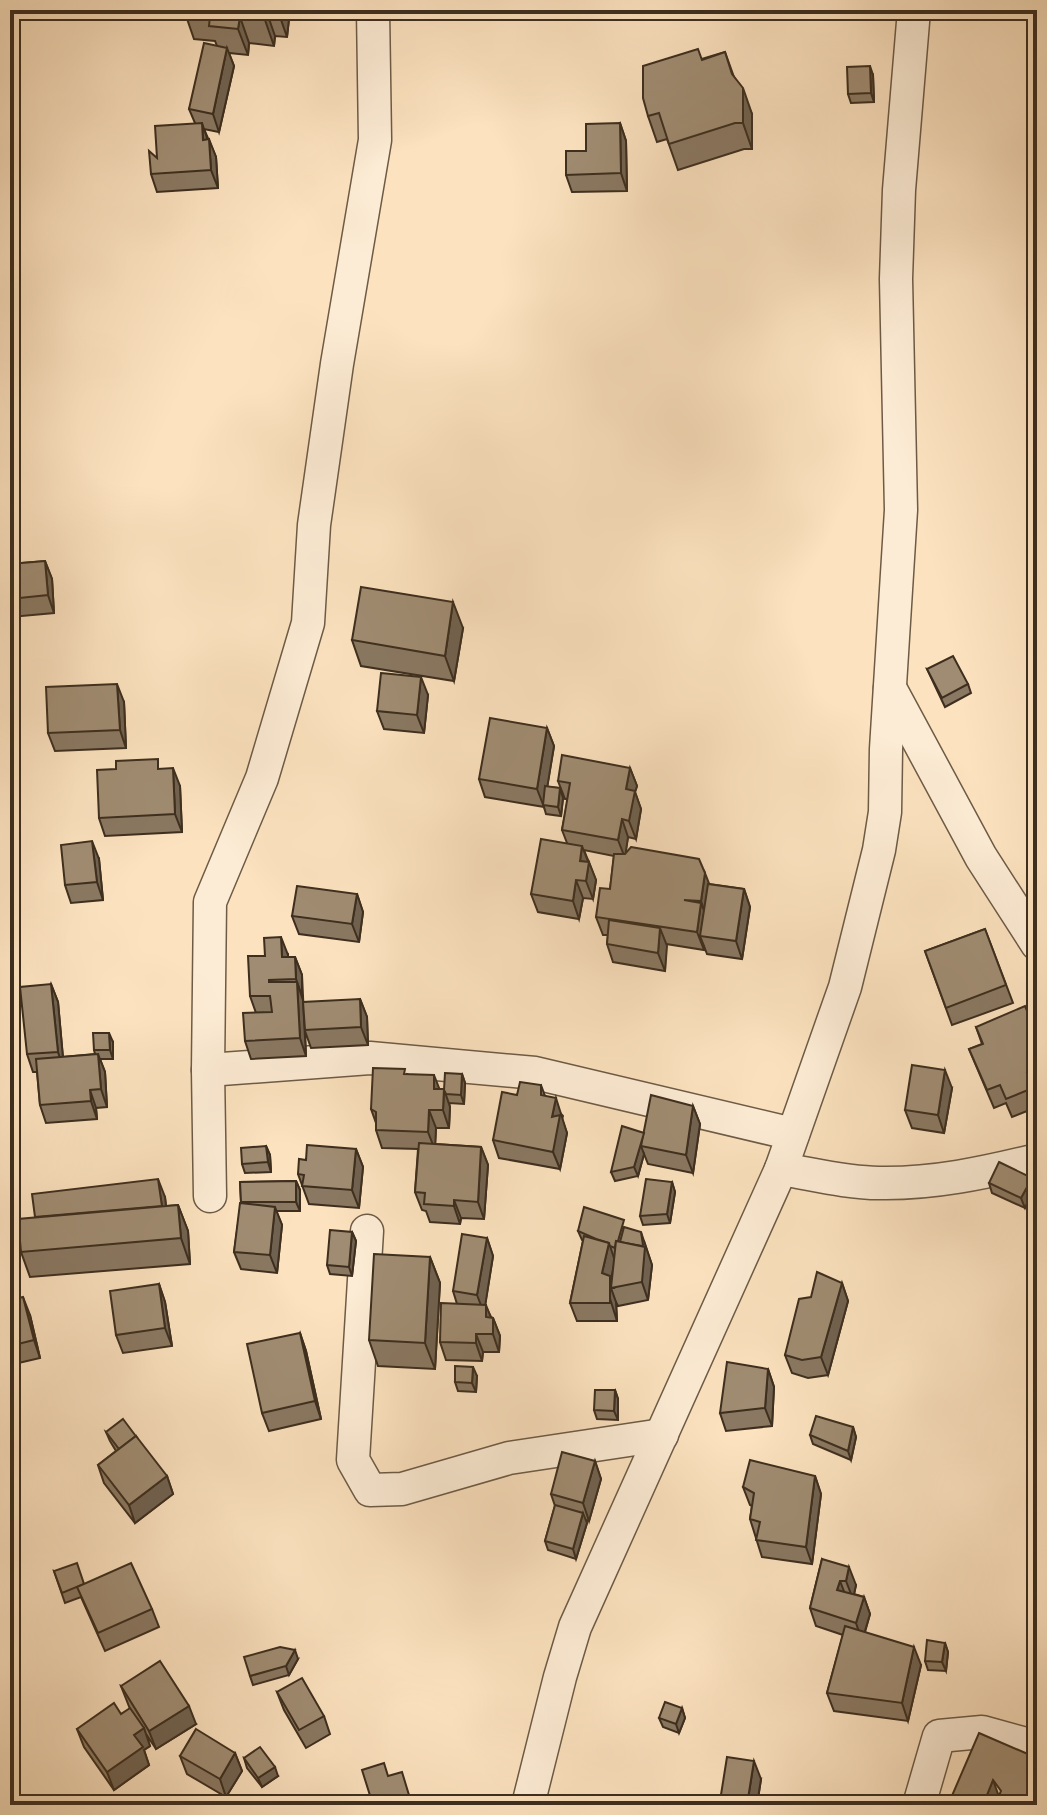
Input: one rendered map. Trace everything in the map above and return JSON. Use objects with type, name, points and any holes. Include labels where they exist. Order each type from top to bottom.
[{"type":"street","points":[[210,1196],[210,902],[262,778],[308,623],[316,510],[375,140],[373,10]]},
{"type":"street","points":[[528,1805],[575,1627],[781,1169],[845,987],[877,863],[885,812],[901,510],[896,279],[899,190],[914,10]]},
{"type":"street","points":[[890,688],[981,857],[1037,944]]},
{"type":"street","points":[[208,1070],[370,1058],[535,1073],[793,1134]]},
{"type":"street","points":[[781,1169],[876,1183],[936,1181],[979,1175],[1037,1160]]},
{"type":"street","points":[[367,1231],[353,1460],[370,1490],[402,1489],[509,1458],[662,1435]]},
{"type":"street","points":[[919,1805],[939,1736],[982,1732],[1037,1747]]},
{"type":"building","points":[[186,10],[266,10],[265,20],[240,17],[238,29],[209,26],[210,16],[184,13]]},
{"type":"building","points":[[204,43],[227,48],[213,114],[189,109]]},
{"type":"building","points":[[698,49],[702,60],[725,52],[732,74],[743,88],[743,123],[669,144],[659,113],[648,116],[643,98],[643,66]]},
{"type":"building","points":[[870,66],[871,93],[848,94],[847,67]]},
{"type":"building","points":[[202,123],[203,140],[209,139],[211,170],[151,174],[149,151],[157,158],[155,126]]},
{"type":"building","points":[[620,123],[621,173],[566,175],[566,151],[586,151],[586,124]]},
{"type":"building","points":[[45,561],[48,595],[10,599],[10,564]]},
{"type":"building","points":[[361,587],[453,602],[445,656],[352,640]]},
{"type":"building","points":[[953,656],[968,684],[942,698],[927,669]]},
{"type":"building","points":[[381,673],[421,677],[417,715],[377,711]]},
{"type":"building","points":[[117,684],[120,730],[48,733],[46,687]]},
{"type":"building","points":[[490,718],[547,728],[537,789],[479,779]]},
{"type":"building","points":[[562,755],[630,768],[626,789],[635,791],[629,821],[622,819],[618,840],[562,830],[570,783],[558,781]]},
{"type":"building","points":[[158,759],[158,769],[173,768],[175,814],[99,818],[97,770],[116,769],[116,761]]},
{"type":"building","points":[[545,786],[560,788],[558,807],[543,805]]},
{"type":"building","points":[[541,839],[582,846],[580,861],[589,862],[586,881],[576,880],[573,901],[531,894]]},
{"type":"building","points":[[92,841],[97,882],[65,885],[61,845]]},
{"type":"building","points":[[631,847],[699,859],[705,873],[701,901],[684,900],[701,903],[697,932],[596,917],[600,888],[610,889],[614,854],[625,854]]},
{"type":"building","points":[[708,884],[744,889],[736,941],[700,936]]},
{"type":"building","points":[[297,886],[357,894],[352,924],[292,916]]},
{"type":"building","points":[[609,920],[660,928],[658,953],[607,944]]},
{"type":"building","points":[[985,929],[1006,985],[946,1008],[925,951]]},
{"type":"building","points":[[281,937],[282,957],[295,957],[296,979],[269,982],[297,982],[300,1038],[245,1041],[243,1013],[272,1012],[270,996],[250,996],[248,956],[265,956],[264,938]]},
{"type":"building","points":[[51,984],[58,1052],[27,1054],[20,987]]},
{"type":"building","points":[[360,999],[361,1027],[305,1030],[303,1002]]},
{"type":"building","points":[[1025,1006],[1037,1034],[1037,1069],[1027,1073],[1033,1088],[1006,1099],[1000,1085],[987,1090],[969,1049],[983,1044],[976,1027]]},
{"type":"building","points":[[93,1033],[109,1033],[110,1050],[94,1050]]},
{"type":"building","points":[[98,1054],[101,1089],[90,1090],[91,1101],[40,1105],[36,1059]]},
{"type":"building","points":[[912,1065],[945,1070],[938,1115],[905,1110]]},
{"type":"building","points":[[373,1068],[405,1069],[404,1074],[434,1075],[434,1089],[444,1089],[443,1110],[429,1110],[428,1132],[376,1130],[376,1112],[371,1109]]},
{"type":"building","points":[[445,1073],[462,1074],[461,1095],[446,1094]]},
{"type":"building","points":[[520,1082],[541,1085],[541,1095],[556,1098],[552,1117],[560,1115],[553,1152],[493,1140],[502,1092],[517,1095]]},
{"type":"building","points":[[651,1095],[693,1106],[686,1155],[641,1146]]},
{"type":"building","points":[[622,1126],[644,1133],[634,1167],[611,1172]]},
{"type":"building","points":[[419,1143],[481,1147],[478,1202],[454,1200],[454,1206],[424,1204],[425,1193],[415,1192]]},
{"type":"building","points":[[307,1145],[356,1149],[352,1190],[302,1186],[304,1175],[298,1174],[299,1159],[306,1160]]},
{"type":"building","points":[[266,1146],[268,1162],[242,1164],[241,1148]]},
{"type":"building","points":[[999,1162],[1032,1178],[1021,1198],[989,1183]]},
{"type":"building","points":[[158,1179],[162,1206],[35,1217],[32,1194]]},
{"type":"building","points":[[646,1179],[672,1182],[667,1214],[640,1216]]},
{"type":"building","points":[[296,1181],[296,1202],[241,1202],[240,1182]]},
{"type":"building","points":[[240,1203],[275,1207],[270,1255],[234,1252]]},
{"type":"building","points":[[178,1205],[181,1238],[21,1252],[18,1219]]},
{"type":"building","points":[[584,1207],[624,1220],[615,1248],[578,1231]]},
{"type":"building","points":[[624,1227],[641,1232],[642,1246],[620,1242]]},
{"type":"building","points":[[330,1230],[352,1232],[349,1267],[327,1265]]},
{"type":"building","points":[[462,1234],[487,1238],[477,1295],[453,1291]]},
{"type":"building","points":[[584,1236],[609,1243],[602,1273],[610,1276],[610,1303],[570,1303]]},
{"type":"building","points":[[616,1241],[645,1247],[642,1282],[611,1288]]},
{"type":"building","points":[[374,1254],[430,1257],[425,1343],[369,1340]]},
{"type":"building","points":[[817,1272],[842,1283],[821,1357],[802,1360],[785,1355],[799,1299],[811,1297]]},
{"type":"building","points":[[159,1284],[165,1328],[116,1335],[110,1291]]},
{"type":"building","points":[[23,1297],[34,1340],[10,1346],[10,1300]]},
{"type":"building","points":[[441,1303],[486,1305],[486,1317],[493,1318],[493,1334],[476,1334],[476,1343],[440,1342]]},
{"type":"building","points":[[300,1333],[315,1401],[262,1413],[247,1344]]},
{"type":"building","points":[[727,1362],[768,1369],[765,1408],[720,1413]]},
{"type":"building","points":[[455,1366],[473,1367],[472,1383],[455,1382]]},
{"type":"building","points":[[595,1390],[615,1390],[614,1411],[594,1410]]},
{"type":"building","points":[[816,1416],[853,1427],[848,1451],[810,1435]]},
{"type":"building","points":[[123,1419],[136,1436],[119,1449],[106,1432]]},
{"type":"building","points":[[136,1436],[167,1476],[129,1505],[98,1465]]},
{"type":"building","points":[[562,1452],[595,1461],[583,1503],[551,1494]]},
{"type":"building","points":[[750,1460],[815,1476],[806,1547],[756,1540],[760,1522],[750,1519],[754,1493],[743,1487]]},
{"type":"building","points":[[555,1505],[583,1513],[573,1549],[545,1541]]},
{"type":"building","points":[[822,1559],[849,1567],[846,1581],[840,1581],[837,1590],[864,1597],[856,1623],[810,1608]]},
{"type":"building","points":[[77,1563],[84,1584],[62,1593],[54,1571]]},
{"type":"building","points":[[131,1563],[152,1609],[98,1633],[77,1587]]},
{"type":"building","points":[[845,1626],[914,1647],[902,1703],[827,1693]]},
{"type":"building","points":[[927,1640],[945,1643],[942,1662],[925,1661]]},
{"type":"building","points":[[280,1647],[295,1650],[286,1666],[250,1676],[244,1657]]},
{"type":"building","points":[[160,1661],[189,1706],[149,1731],[121,1686]]},
{"type":"building","points":[[302,1678],[324,1716],[299,1730],[277,1692]]},
{"type":"building","points":[[665,1702],[682,1708],[676,1724],[659,1718]]},
{"type":"building","points":[[114,1703],[121,1714],[130,1708],[144,1728],[134,1735],[143,1747],[107,1772],[77,1729]]},
{"type":"building","points":[[196,1729],[235,1753],[220,1779],[180,1756]]},
{"type":"building","points":[[979,1733],[1037,1758],[1035,1805],[995,1805],[1001,1791],[993,1780],[983,1805],[948,1805]]},
{"type":"building","points":[[260,1747],[275,1767],[258,1778],[244,1758]]},
{"type":"building","points":[[727,1757],[754,1761],[747,1805],[720,1801]]},
{"type":"building","points":[[384,1763],[388,1776],[402,1772],[412,1805],[373,1805],[362,1770]]}]
